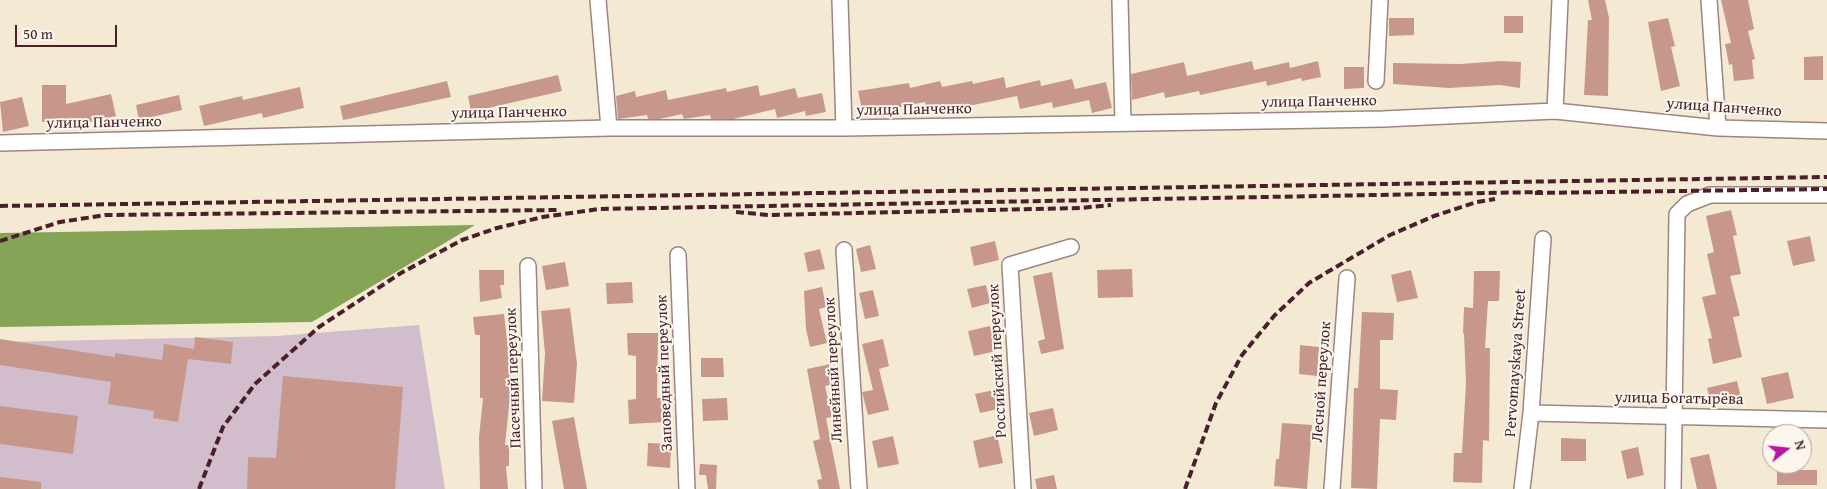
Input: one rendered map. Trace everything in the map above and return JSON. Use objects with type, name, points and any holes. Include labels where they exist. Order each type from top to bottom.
[{"type":"street","points":[[598,0],[609,128]]},
{"type":"street","points":[[840,0],[844,128]]},
{"type":"street","points":[[1120,0],[1123,123]]},
{"type":"street","points":[[1376,81],[1380,0]]},
{"type":"street","points":[[1555,111],[1560,0]]},
{"type":"street","points":[[1709,0],[1718,128]]},
{"type":"street","name":"улица Панченко","points":[[0,143],[609,128],[844,128],[1383,119],[1555,111],[1718,128],[1827,131]]},
{"type":"street","points":[[1673,489],[1677,214],[1687,204],[1710,195],[1827,194]]},
{"type":"street","name":"Pervomayskaya Street","points":[[1522,489],[1531,413],[1543,238]]},
{"type":"street","name":"Российский переулок","points":[[1023,489],[1010,265],[1071,247]]},
{"type":"street","name":"Линейный переулок","points":[[844,250],[859,489]]},
{"type":"street","name":"Заповедный переулок","points":[[678,255],[687,489]]},
{"type":"street","name":"Пасечный переулок","points":[[528,266],[534,489]]},
{"type":"street","name":"Лесной переулок","points":[[1332,489],[1347,278]]},
{"type":"street","name":"улица Богатырёва","points":[[1531,413],[1827,420]]},
{"type":"shaded area","points":[[419,325],[445,489],[0,489],[0,342],[277,336]]},
{"type":"green space","points":[[475,225],[312,322],[0,327],[0,233]]},
{"type":"building","points":[[1588,0],[1605,0],[1609,18],[1608,96],[1584,95],[1588,20],[1592,20]]},
{"type":"building","points":[[1721,0],[1748,0],[1754,29],[1748,31],[1755,59],[1752,60],[1754,79],[1734,81],[1732,64],[1729,65],[1725,44],[1731,43]]},
{"type":"building","points":[[1504,16],[1523,16],[1523,33],[1504,33]]},
{"type":"building","points":[[1389,18],[1414,18],[1414,35],[1389,36]]},
{"type":"building","points":[[1668,18],[1675,46],[1671,47],[1680,86],[1661,91],[1648,22]]},
{"type":"building","points":[[1823,56],[1823,80],[1804,80],[1804,57]]},
{"type":"building","points":[[1252,61],[1254,70],[1289,62],[1290,68],[1318,61],[1321,77],[1302,81],[1301,78],[1267,86],[1266,81],[1200,95],[1199,91],[1165,98],[1164,92],[1132,100],[1131,74],[1184,62],[1187,76]]},
{"type":"building","points":[[1501,61],[1521,62],[1520,88],[1500,85],[1449,88],[1393,84],[1393,63],[1460,64]]},
{"type":"building","points":[[1344,67],[1364,67],[1364,88],[1344,89]]},
{"type":"building","points":[[558,75],[562,91],[471,112],[468,96]]},
{"type":"building","points":[[1004,77],[1006,88],[1040,80],[1041,86],[1072,79],[1075,89],[1106,82],[1112,108],[1092,113],[1089,100],[1053,108],[1052,102],[1020,109],[1017,96],[959,108],[958,104],[927,111],[925,102],[863,114],[858,91],[909,83],[910,88],[940,81],[942,87],[972,81],[973,84]]},
{"type":"building","points":[[447,81],[451,97],[343,120],[340,106]]},
{"type":"building","points":[[42,85],[66,85],[66,104],[111,94],[116,116],[85,123],[42,122]]},
{"type":"building","points":[[758,85],[760,96],[795,88],[798,98],[822,93],[826,112],[806,116],[805,111],[777,118],[775,109],[733,119],[711,119],[710,115],[684,119],[682,114],[660,119],[648,119],[647,115],[618,119],[616,96],[635,91],[636,97],[666,90],[668,100],[726,88],[727,92]]},
{"type":"building","points":[[300,87],[304,108],[263,118],[262,113],[204,126],[199,106],[242,96],[243,100]]},
{"type":"building","points":[[179,95],[182,110],[139,120],[136,105]]},
{"type":"building","points":[[22,97],[29,126],[3,132],[0,102]]},
{"type":"building","points":[[1731,210],[1737,235],[1733,236],[1741,274],[1730,276],[1740,316],[1733,317],[1742,357],[1713,364],[1708,339],[1712,338],[1702,297],[1716,294],[1707,254],[1714,252],[1706,216]]},
{"type":"building","points":[[1810,236],[1815,261],[1793,266],[1787,241]]},
{"type":"building","points":[[995,241],[999,260],[974,266],[970,247]]},
{"type":"building","points":[[870,245],[876,269],[861,272],[856,249]]},
{"type":"building","points":[[820,249],[825,269],[808,272],[804,253]]},
{"type":"building","points":[[565,262],[569,286],[546,290],[542,266]]},
{"type":"building","points":[[1132,269],[1133,297],[1098,298],[1097,270]]},
{"type":"building","points":[[479,270],[504,270],[504,285],[500,285],[502,298],[480,302]]},
{"type":"building","points":[[1411,270],[1418,298],[1397,302],[1391,275]]},
{"type":"building","points":[[1474,271],[1500,271],[1499,301],[1488,301],[1485,348],[1490,348],[1489,441],[1483,440],[1482,483],[1453,482],[1454,453],[1462,453],[1466,383],[1463,333],[1464,307],[1473,308]]},
{"type":"building","points":[[1052,272],[1064,349],[1041,354],[1038,341],[1045,339],[1033,276]]},
{"type":"building","points":[[632,282],[633,303],[607,304],[606,283]]},
{"type":"building","points":[[986,285],[990,303],[972,308],[967,289]]},
{"type":"building","points":[[822,287],[826,307],[819,309],[827,343],[810,347],[806,329],[804,291]]},
{"type":"building","points":[[873,290],[879,316],[865,319],[859,293]]},
{"type":"building","points":[[570,308],[577,364],[574,403],[542,401],[545,353],[541,311]]},
{"type":"building","points":[[1362,312],[1394,313],[1393,340],[1380,340],[1380,389],[1398,390],[1396,420],[1380,419],[1377,489],[1351,488],[1354,388],[1358,388]]},
{"type":"building","points":[[504,314],[510,366],[510,397],[505,445],[509,445],[509,466],[506,466],[508,489],[480,489],[479,437],[483,398],[480,398],[480,335],[475,335],[473,317]]},
{"type":"building","points":[[990,326],[996,351],[974,356],[968,331]]},
{"type":"building","points":[[627,333],[658,333],[657,398],[665,398],[667,422],[629,424],[628,400],[636,399],[636,356],[628,355]]},
{"type":"building","points":[[195,337],[233,342],[231,364],[188,359],[178,422],[153,418],[154,411],[108,404],[111,382],[0,365],[0,339],[115,357],[115,353],[162,360],[164,344],[194,349]]},
{"type":"building","points":[[883,339],[889,366],[879,369],[889,410],[868,415],[862,392],[873,390],[862,344]]},
{"type":"building","points":[[1300,345],[1319,347],[1317,376],[1299,374]]},
{"type":"building","points":[[701,358],[723,358],[724,377],[701,377]]},
{"type":"building","points":[[830,364],[834,384],[825,386],[832,417],[826,418],[840,489],[819,489],[817,480],[822,479],[813,441],[820,439],[807,369]]},
{"type":"building","points":[[1788,372],[1794,398],[1767,404],[1761,378]]},
{"type":"building","points":[[283,376],[403,387],[395,489],[247,489],[248,457],[276,458]]},
{"type":"building","points":[[1737,381],[1741,398],[1711,405],[1707,388]]},
{"type":"building","points":[[994,390],[998,409],[980,413],[975,394]]},
{"type":"building","points":[[727,398],[728,420],[703,421],[702,399]]},
{"type":"building","points":[[0,406],[78,416],[73,454],[0,444]]},
{"type":"building","points":[[1053,408],[1058,430],[1034,436],[1029,413]]},
{"type":"building","points":[[574,417],[587,489],[564,489],[552,421]]},
{"type":"building","points":[[1282,423],[1312,425],[1307,489],[1274,486],[1276,459],[1279,459]]},
{"type":"building","points":[[997,435],[1003,463],[979,468],[973,441]]},
{"type":"building","points":[[893,436],[899,464],[878,468],[872,441]]},
{"type":"building","points":[[1561,438],[1586,439],[1586,461],[1561,461]]},
{"type":"building","points":[[648,443],[671,444],[670,468],[647,466]]},
{"type":"building","points":[[1638,447],[1644,475],[1627,479],[1621,451]]},
{"type":"building","points":[[1709,454],[1717,489],[1697,489],[1690,458]]},
{"type":"building","points":[[700,464],[717,465],[716,489],[708,489],[706,475],[699,475]]},
{"type":"building","points":[[1812,470],[1817,470],[1817,485],[1777,485],[1777,474],[1812,474]]},
{"type":"building","points":[[1054,475],[1057,489],[1037,489],[1035,479]]},
{"type":"building","points":[[0,477],[41,482],[41,489],[0,489]]},
{"type":"railway","points":[[0,206],[1827,177]]},
{"type":"railway","points":[[1535,193],[1827,189]]},
{"type":"railway","points":[[199,489],[223,427],[255,384],[319,327],[401,273],[462,240],[497,228],[543,217],[599,209],[1542,192]]},
{"type":"railway","points":[[1185,489],[1216,403],[1242,355],[1274,316],[1309,283],[1390,235],[1434,216],[1477,202],[1495,199]]},
{"type":"railway","points":[[736,212],[769,215],[1080,208],[1111,205]]},
{"type":"railway","points":[[0,241],[60,222],[106,215],[557,210]]}]
